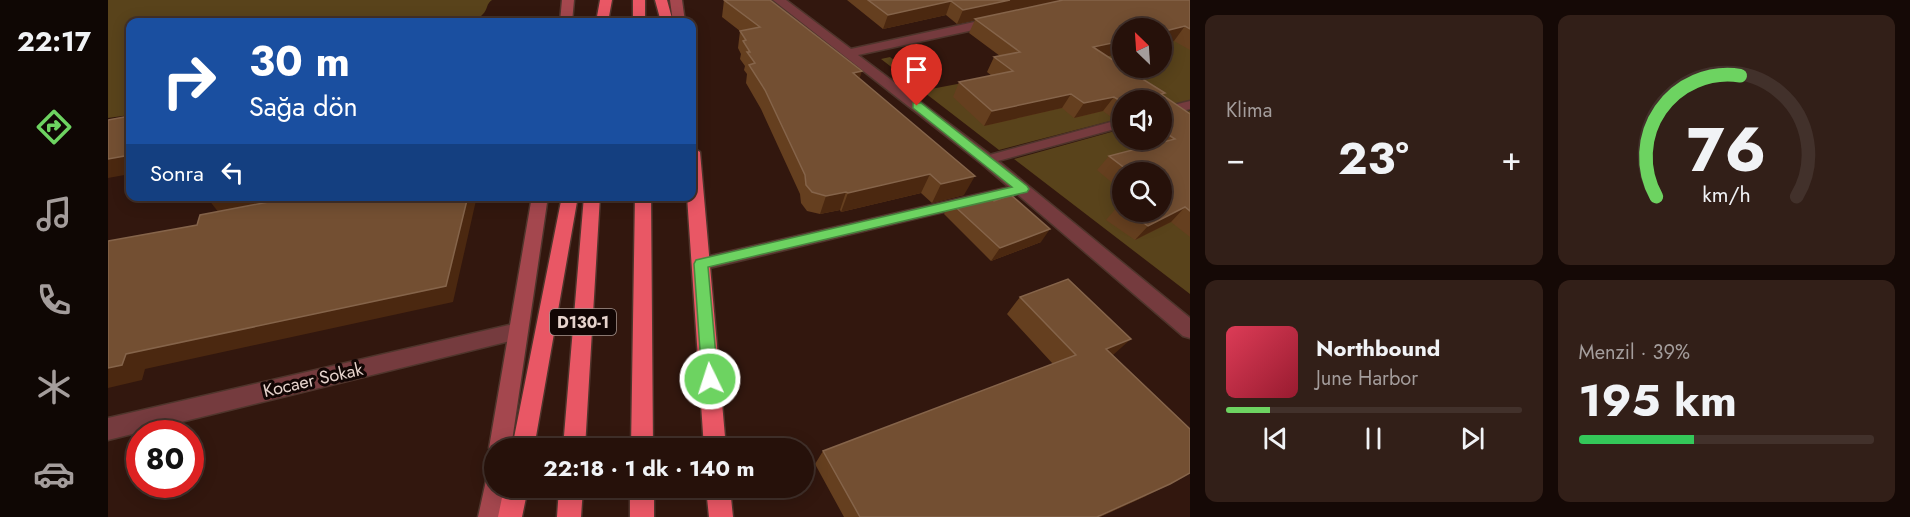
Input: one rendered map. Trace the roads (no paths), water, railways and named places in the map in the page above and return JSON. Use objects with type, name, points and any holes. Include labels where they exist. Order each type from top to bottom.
[{"type":"highway","points":[[605,18],[607,0]]},
{"type":"highway","points":[[639,0],[639,18]]},
{"type":"highway","points":[[661,0],[666,18]]},
{"type":"highway","points":[[525,438],[569,201]]},
{"type":"highway","name":"D130-1","points":[[575,438],[592,201]]},
{"type":"highway","points":[[642,438],[643,201]]},
{"type":"highway","points":[[696,201],[714,438]]},
{"type":"highway","points":[[510,517],[514,498]]},
{"type":"highway","points":[[569,517],[570,498]]},
{"type":"highway","points":[[642,498],[642,517]]},
{"type":"highway","points":[[719,498],[721,517]]},
{"type":"street","points":[[566,18],[568,0]]},
{"type":"street","points":[[676,0],[678,18]]},
{"type":"street","points":[[778,0],[987,160],[1190,330]]},
{"type":"street","points":[[849,53],[1013,18]]},
{"type":"street","points":[[502,438],[539,201]]},
{"type":"street","name":"Kocaer Sokak","points":[[108,429],[518,331]]},
{"type":"street","points":[[490,517],[493,498]]},
{"type":"lane","points":[[1172,109],[1190,105]]},
{"type":"lane","points":[[987,160],[1112,126]]},
{"type":"lane","points":[[700,264],[1022,189]]}]
